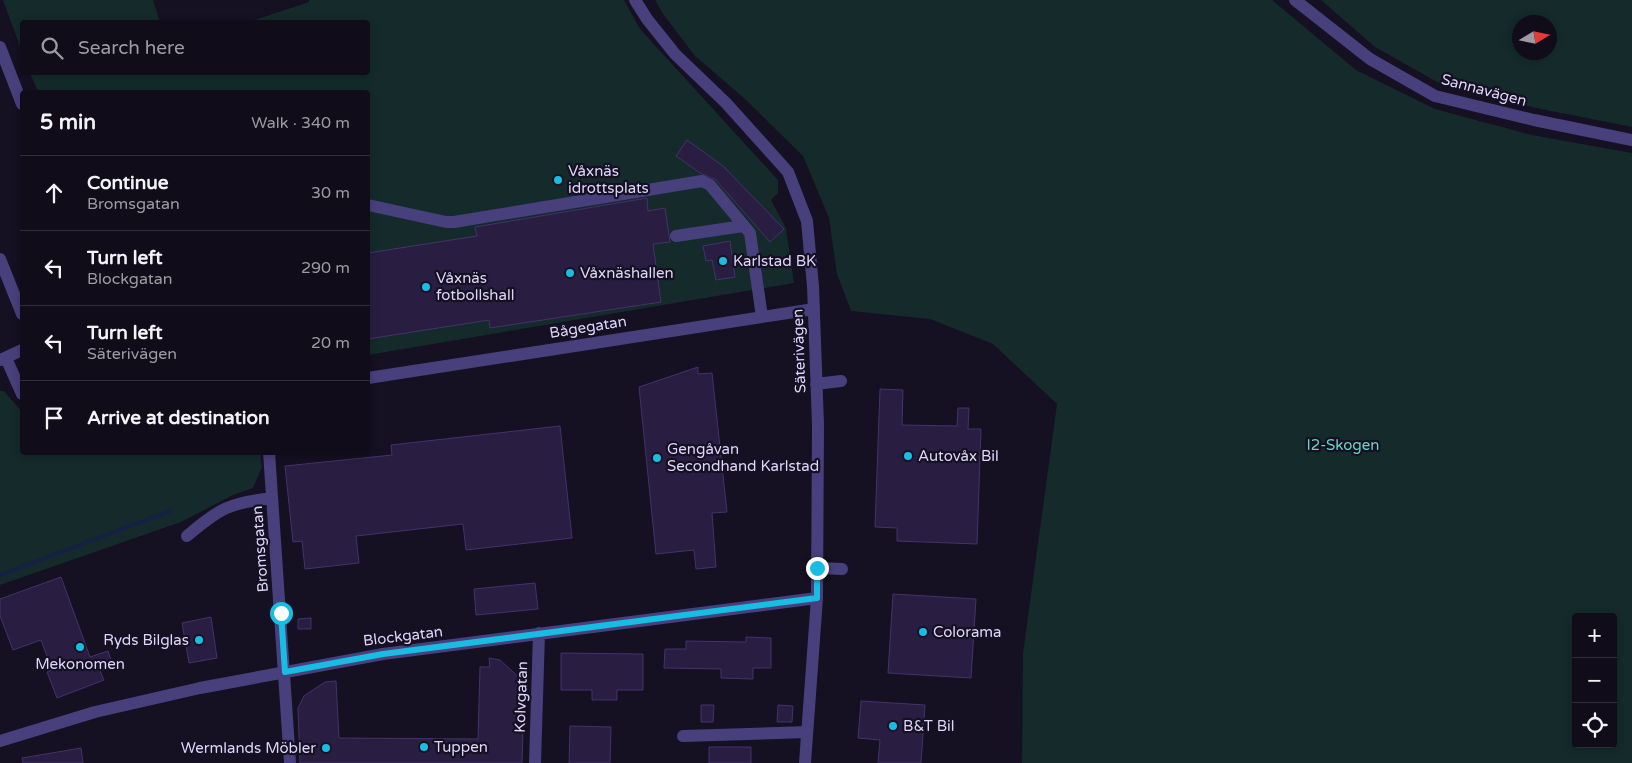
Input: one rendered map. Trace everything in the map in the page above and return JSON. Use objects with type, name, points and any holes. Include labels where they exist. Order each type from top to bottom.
[{"type":"street","name":"Säterivägen","points":[[636,0],[647,19],[675,54],[726,104],[788,172],[807,221],[814,309],[816,384],[817,598],[805,763]]},
{"type":"street","name":"Sannavägen","points":[[1295,0],[1370,59],[1435,96],[1534,120],[1632,140]]},
{"type":"street","points":[[0,47],[20,99]]},
{"type":"street","points":[[370,205],[446,222],[454,222],[611,198],[693,181],[702,181],[710,185],[752,239],[762,317]]},
{"type":"street","points":[[676,236],[743,226]]},
{"type":"street","points":[[0,258],[20,309]]},
{"type":"street","name":"Bågegatan","points":[[370,378],[814,309]]},
{"type":"street","points":[[20,351],[3,359],[20,390]]},
{"type":"street","points":[[816,384],[841,381]]},
{"type":"street","name":"Bromsgatan","points":[[269,455],[290,763]]},
{"type":"street","points":[[187,536],[211,515],[238,502],[272,498]]},
{"type":"street","points":[[817,568],[842,569]]},
{"type":"street","name":"Blockgatan","points":[[0,740],[95,712],[200,688],[383,654],[817,598]]},
{"type":"street","name":"Kolvgatan","points":[[535,763],[539,633]]},
{"type":"street","points":[[683,736],[807,732]]},
{"type":"green space","points":[[3,0],[153,0],[159,20],[20,20],[20,47]]},
{"type":"green space","name":"Våxnäs idrottsplats","points":[[309,0],[624,0],[640,29],[778,180],[778,193],[771,200],[786,228],[794,283],[370,355],[370,90],[37,90],[31,75],[370,75],[370,20],[255,20],[309,2]]},
{"type":"green space","name":"I2-Skogen","points":[[655,0],[1272,0],[1356,70],[1435,109],[1532,135],[1632,153],[1632,763],[1022,763],[1023,653],[1057,404],[993,344],[930,319],[851,311],[837,274],[829,218],[803,156],[745,99],[695,56],[663,14]]},
{"type":"green space","points":[[1321,0],[1632,0],[1632,127],[1536,108],[1437,82],[1375,47]]},
{"type":"green space","points":[[0,391],[4,391],[20,410],[20,455],[260,455],[262,467],[253,488],[233,495],[181,522],[0,585]]},
{"type":"building","points":[[687,140],[723,166],[784,229],[770,242],[716,180],[700,173],[676,156]]},
{"type":"building","name":"Våxnäshallen","points":[[647,198],[648,211],[665,208],[670,242],[653,244],[661,302],[490,328],[489,320],[370,339],[370,253],[477,236],[475,227]]},
{"type":"building","name":"Karlstad BK","points":[[730,241],[735,277],[716,280],[712,260],[706,261],[703,246]]},
{"type":"building","points":[[698,367],[698,374],[712,373],[727,512],[712,513],[716,567],[696,569],[694,550],[656,554],[639,387]]},
{"type":"building","points":[[880,389],[903,390],[902,425],[957,426],[958,408],[969,408],[968,429],[981,429],[977,544],[897,541],[897,528],[875,527]]},
{"type":"building","points":[[560,426],[572,538],[466,550],[463,524],[356,536],[359,563],[305,569],[302,541],[293,542],[285,466],[392,455],[391,445]]},
{"type":"building","points":[[61,577],[90,657],[108,651],[113,666],[100,671],[104,680],[57,698],[47,672],[52,670],[41,640],[13,650],[0,616],[0,599]]},
{"type":"building","points":[[535,583],[538,609],[476,615],[474,589]]},
{"type":"building","points":[[893,594],[976,599],[971,678],[888,673]]},
{"type":"building","name":"Ryds Bilglas","points":[[211,617],[217,658],[189,663],[182,623]]},
{"type":"building","points":[[311,618],[311,629],[298,629],[298,619]]},
{"type":"building","points":[[746,637],[771,638],[771,668],[753,668],[753,679],[721,678],[721,669],[664,668],[665,649],[686,649],[686,641],[746,642]]},
{"type":"building","points":[[561,653],[643,654],[643,690],[617,690],[617,700],[592,700],[592,690],[561,690]]},
{"type":"building","points":[[489,658],[500,660],[522,680],[524,698],[522,763],[300,763],[298,708],[304,696],[325,682],[336,681],[339,738],[478,739],[480,667],[490,667]]},
{"type":"building","points":[[861,701],[925,705],[921,763],[878,763],[880,740],[858,738]]},
{"type":"building","points":[[701,705],[714,705],[713,722],[701,722]]},
{"type":"building","points":[[778,705],[793,706],[792,722],[777,722]]},
{"type":"building","points":[[570,726],[611,727],[610,763],[569,763]]},
{"type":"building","points":[[709,747],[751,747],[751,763],[709,763]]},
{"type":"building","points":[[81,748],[83,763],[23,763],[22,758]]},
{"type":"waterway","points":[[0,575],[170,511]]},
{"type":"place","name":"Våxnäs idrottsplats","points":[[558,180]]},
{"type":"place","name":"Karlstad BK","points":[[723,261]]},
{"type":"place","name":"Våxnäshallen","points":[[570,273]]},
{"type":"place","name":"Våxnäs fotbollshall","points":[[426,287]]},
{"type":"place","name":"Autovåx Bil","points":[[908,456]]},
{"type":"place","name":"Gengåvan Secondhand Karlstad","points":[[657,458]]},
{"type":"place","name":"Colorama","points":[[923,632]]},
{"type":"place","name":"Ryds Bilglas","points":[[199,640]]},
{"type":"place","name":"Mekonomen","points":[[80,647]]},
{"type":"place","name":"B&T Bil","points":[[893,726]]},
{"type":"place","name":"Tuppen","points":[[424,747]]},
{"type":"place","name":"Wermlands Möbler","points":[[326,748]]},
{"type":"route","points":[[281,613],[285,672],[383,654],[817,598],[817,568]]}]
